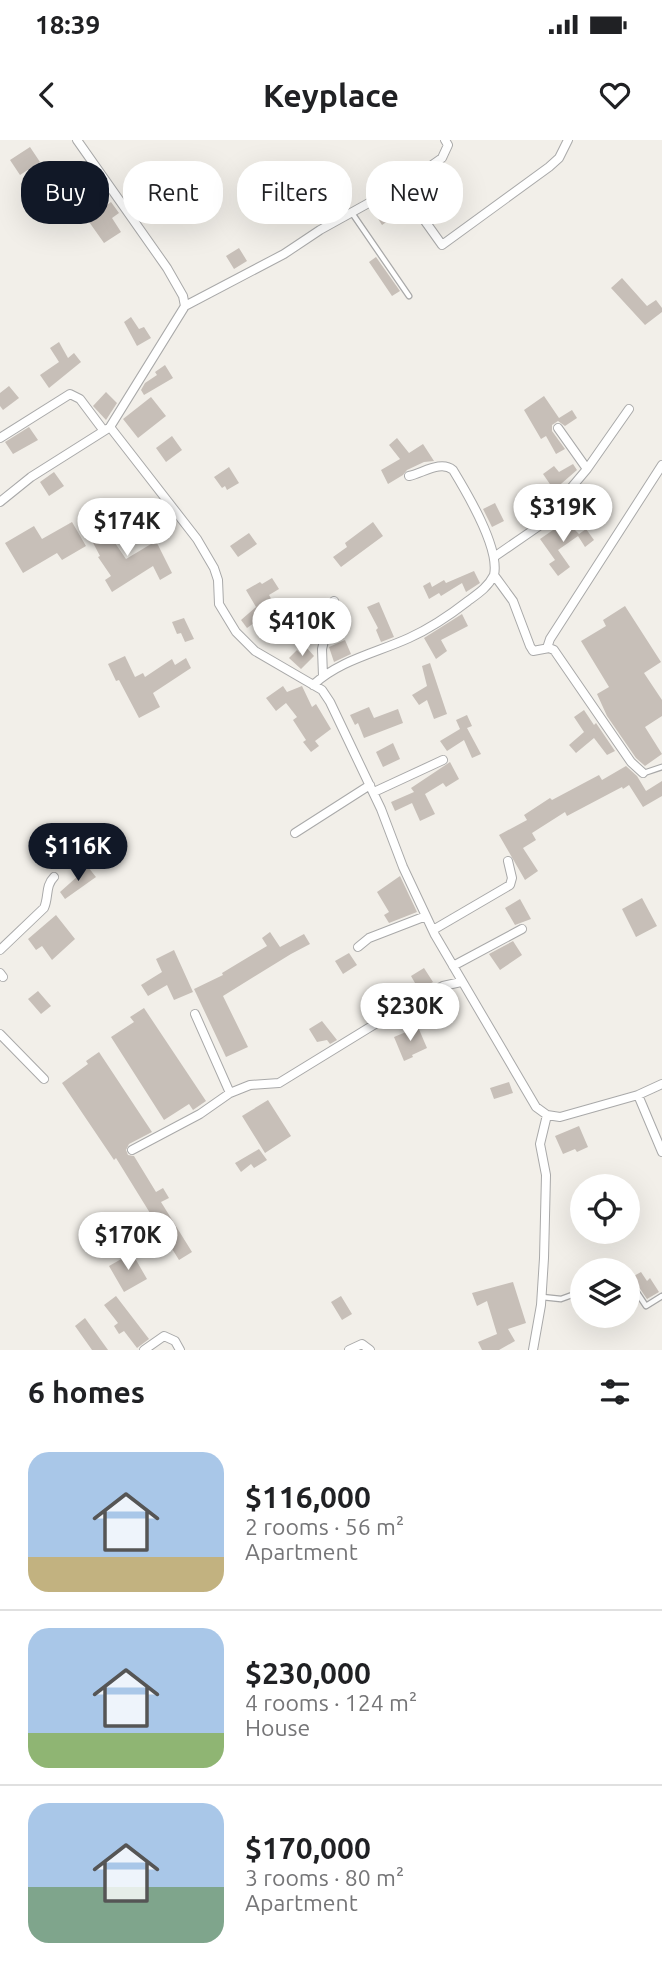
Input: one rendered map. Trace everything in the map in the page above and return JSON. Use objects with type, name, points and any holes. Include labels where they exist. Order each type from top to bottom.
[{"type":"street","points":[[78,140],[167,268],[186,306]]},
{"type":"street","points":[[438,161],[442,158],[448,145],[445,140]]},
{"type":"street","points":[[427,224],[442,245],[549,167],[559,158],[568,140]]},
{"type":"street","points":[[352,212],[366,204]]},
{"type":"street","points":[[0,502],[31,477],[107,429],[186,306],[284,254],[333,224]]},
{"type":"street","points":[[0,438],[70,394],[80,399],[197,539],[214,568],[218,580],[219,604],[225,618],[236,632],[255,651],[322,690],[372,789],[403,867],[433,930],[536,1108],[547,1115],[560,1117],[638,1095],[662,1084]]},
{"type":"street","points":[[494,557],[539,526],[587,469],[629,409]]},
{"type":"street","points":[[558,428],[587,469]]},
{"type":"street","points":[[313,685],[335,668],[411,638],[464,604],[490,583],[494,575],[494,557],[453,470],[448,466],[438,465],[431,470],[409,476]]},
{"type":"street","points":[[547,648],[550,639],[662,466]]},
{"type":"street","points":[[494,575],[513,601],[533,650],[554,650],[631,762],[643,773]]},
{"type":"street","points":[[323,676],[322,649],[334,601]]},
{"type":"street","points":[[295,833],[372,789],[443,760]]},
{"type":"street","points":[[433,930],[510,885],[512,878],[508,861]]},
{"type":"street","points":[[0,950],[44,908],[48,901],[49,882],[54,877]]},
{"type":"street","points":[[358,947],[369,938],[426,916]]},
{"type":"street","points":[[453,967],[522,929]]},
{"type":"street","points":[[132,1150],[200,1114],[230,1093],[250,1086],[279,1083],[393,1013],[443,986],[461,982]]},
{"type":"street","points":[[195,1014],[230,1093]]},
{"type":"street","points":[[0,1034],[44,1079]]},
{"type":"street","points":[[638,1095],[662,1152]]},
{"type":"street","points":[[533,1350],[542,1297],[546,1175],[540,1144],[547,1115]]},
{"type":"street","points":[[144,1350],[164,1336],[175,1341],[180,1350]]},
{"type":"street","points":[[349,1350],[362,1344],[370,1350]]},
{"type":"lane","points":[[352,212],[409,296]]},
{"type":"lane","points":[[643,773],[662,767]]},
{"type":"lane","points":[[542,1297],[561,1299],[570,1296]]},
{"type":"lane","points":[[640,1297],[646,1306],[662,1297]]},
{"type":"building","points":[[30,147],[39,161],[21,161],[20,175],[10,160]]},
{"type":"building","points":[[111,202],[119,213],[112,218],[121,232],[104,243],[91,224],[109,224]]},
{"type":"building","points":[[239,248],[247,261],[234,269],[226,256]]},
{"type":"building","points":[[376,257],[400,291],[392,296],[369,262]]},
{"type":"building","points":[[622,278],[647,306],[656,300],[662,312],[645,325],[611,288]]},
{"type":"building","points":[[131,317],[139,329],[144,327],[151,338],[137,346],[124,322]]},
{"type":"building","points":[[59,342],[68,358],[74,353],[81,362],[49,388],[40,375],[59,362],[50,348]]},
{"type":"building","points":[[165,365],[173,378],[144,395],[141,390],[145,383]]},
{"type":"building","points":[[9,386],[19,398],[3,410],[0,406],[0,393]]},
{"type":"building","points":[[106,392],[117,403],[106,420],[93,406]]},
{"type":"building","points":[[544,396],[559,418],[572,410],[577,418],[565,426],[558,421],[552,425],[552,431],[565,449],[556,454],[546,436],[541,439],[524,410]]},
{"type":"building","points":[[151,397],[166,416],[138,438],[123,419]]},
{"type":"building","points":[[29,427],[38,440],[13,454],[5,442]]},
{"type":"building","points":[[172,436],[182,450],[166,462],[156,448]]},
{"type":"building","points":[[397,438],[409,453],[423,444],[434,461],[424,462],[407,470],[388,484],[381,470],[400,459],[389,445]]},
{"type":"building","points":[[573,464],[577,470],[554,490],[543,474],[554,466],[559,472]]},
{"type":"building","points":[[229,467],[239,483],[227,490],[225,486],[222,488],[214,477]]},
{"type":"building","points":[[54,472],[64,486],[49,496],[40,482]]},
{"type":"building","points":[[495,503],[504,521],[492,527],[483,509]]},
{"type":"building","points":[[566,521],[579,534],[586,529],[594,540],[585,547],[578,536],[558,550],[570,567],[558,576],[549,564],[555,560],[540,539]]},
{"type":"building","points":[[72,522],[86,546],[62,560],[57,553],[23,573],[5,543],[34,526],[42,539]]},
{"type":"building","points":[[117,522],[126,538],[115,543],[126,559],[156,541],[172,573],[160,580],[153,566],[112,592],[105,580],[111,576],[98,557],[100,556],[90,537]]},
{"type":"building","points":[[373,522],[383,536],[341,567],[333,557],[347,547],[345,543]]},
{"type":"building","points":[[249,533],[257,544],[238,557],[230,546]]},
{"type":"building","points":[[474,571],[480,583],[466,592],[462,583],[441,596],[439,593],[429,599],[423,586],[430,582],[432,587],[444,580],[446,583]]},
{"type":"building","points":[[272,578],[279,589],[269,595],[276,607],[260,617],[269,633],[262,637],[254,623],[247,628],[241,620],[256,607],[246,590]]},
{"type":"building","points":[[311,599],[321,612],[299,632],[291,621],[308,610],[304,604]]},
{"type":"building","points":[[379,602],[394,637],[381,642],[376,630],[378,628],[367,607]]},
{"type":"building","points":[[625,606],[661,662],[644,673],[662,700],[662,716],[645,727],[662,754],[645,766],[636,758],[607,716],[597,694],[609,687],[581,641],[606,626],[603,620]]},
{"type":"building","points":[[462,614],[468,626],[441,640],[447,651],[436,659],[424,638]]},
{"type":"building","points":[[184,618],[194,639],[185,642],[181,633],[177,634],[172,622]]},
{"type":"building","points":[[345,640],[351,654],[334,662],[329,647]]},
{"type":"building","points":[[306,647],[314,656],[301,669],[289,658],[297,650],[300,653]]},
{"type":"building","points":[[125,656],[135,677],[143,673],[145,677],[172,659],[175,665],[186,658],[191,668],[153,693],[160,707],[139,718],[108,664]]},
{"type":"building","points":[[430,663],[447,714],[434,719],[427,700],[419,705],[412,695],[427,686],[422,666]]},
{"type":"building","points":[[283,686],[287,692],[302,686],[312,707],[316,704],[331,729],[315,741],[319,746],[311,752],[293,720],[297,717],[286,703],[276,711],[266,698]]},
{"type":"building","points":[[369,707],[374,718],[398,709],[403,723],[364,738],[358,723],[355,725],[350,715]]},
{"type":"building","points":[[584,710],[615,751],[607,755],[594,738],[576,753],[569,745],[584,732],[574,717]]},
{"type":"building","points":[[467,715],[472,726],[467,728],[481,754],[472,758],[464,740],[447,751],[440,741],[460,729],[456,720]]},
{"type":"building","points":[[393,743],[400,759],[383,767],[376,752]]},
{"type":"building","points":[[450,762],[459,779],[446,787],[443,783],[425,794],[435,814],[420,821],[412,803],[395,811],[391,802],[414,792],[411,788]]},
{"type":"building","points":[[626,766],[637,776],[646,791],[662,781],[662,796],[643,807],[629,785],[567,816],[565,812],[532,833],[536,840],[523,848],[538,871],[525,880],[499,835],[527,820],[524,815],[550,798],[552,800],[599,775],[602,780]]},
{"type":"building","points":[[88,867],[96,877],[65,899],[60,892]]},
{"type":"building","points":[[400,876],[417,912],[389,923],[384,915],[389,912],[377,892]]},
{"type":"building","points":[[642,898],[657,926],[636,937],[622,909]]},
{"type":"building","points":[[520,899],[531,919],[515,925],[505,908]]},
{"type":"building","points":[[56,915],[75,939],[52,960],[42,946],[36,950],[28,939]]},
{"type":"building","points":[[270,932],[280,947],[304,934],[310,944],[223,996],[248,1047],[226,1057],[194,989],[223,975],[222,973],[267,946],[262,938]]},
{"type":"building","points":[[513,941],[522,955],[500,970],[489,954]]},
{"type":"building","points":[[174,950],[193,992],[174,1000],[167,985],[148,996],[141,985],[162,972],[156,959]]},
{"type":"building","points":[[349,953],[357,965],[343,974],[335,961]]},
{"type":"building","points":[[424,968],[433,982],[419,990],[411,976]]},
{"type":"building","points":[[38,991],[51,1006],[41,1014],[28,999]]},
{"type":"building","points":[[144,1008],[206,1101],[193,1110],[189,1104],[164,1120],[111,1037],[134,1022],[130,1017]]},
{"type":"building","points":[[322,1021],[337,1040],[330,1044],[327,1040],[317,1042],[309,1029]]},
{"type":"building","points":[[418,1027],[427,1048],[404,1061],[394,1037]]},
{"type":"building","points":[[99,1052],[152,1132],[129,1144],[126,1150],[128,1155],[134,1156],[156,1192],[163,1188],[169,1198],[161,1202],[192,1252],[179,1260],[116,1158],[114,1160],[62,1083],[88,1064],[86,1061]]},
{"type":"building","points":[[509,1082],[513,1093],[494,1099],[490,1088]]},
{"type":"building","points":[[268,1100],[291,1136],[265,1153],[242,1116]]},
{"type":"building","points":[[579,1126],[588,1147],[563,1154],[555,1136]]},
{"type":"building","points":[[259,1149],[267,1160],[254,1168],[251,1164],[241,1172],[235,1163]]},
{"type":"building","points":[[132,1253],[147,1279],[124,1292],[109,1266]]},
{"type":"building","points":[[640,1273],[647,1281],[650,1278],[659,1292],[647,1299],[640,1289]]},
{"type":"building","points":[[513,1282],[526,1323],[508,1329],[515,1341],[499,1350],[482,1350],[478,1342],[497,1334],[487,1301],[477,1306],[472,1293]]},
{"type":"building","points":[[116,1296],[149,1339],[137,1348],[124,1331],[119,1334],[114,1326],[118,1323],[104,1305]]},
{"type":"building","points":[[341,1296],[352,1314],[342,1320],[331,1302]]},
{"type":"building","points":[[85,1318],[108,1350],[92,1350],[75,1326]]}]
